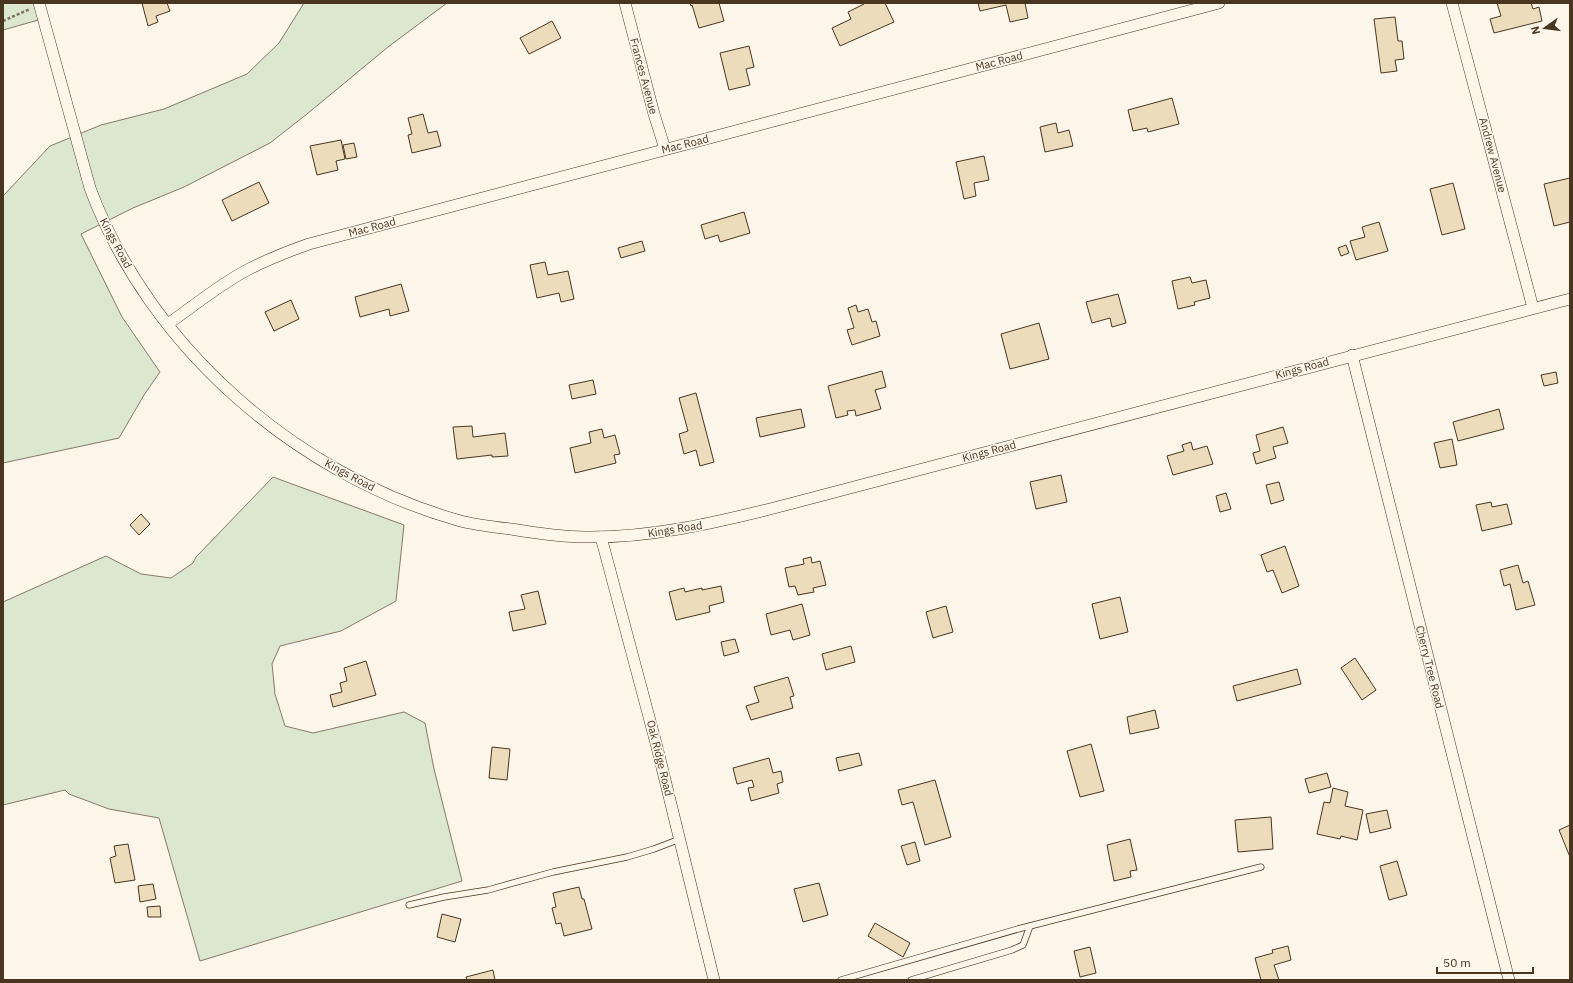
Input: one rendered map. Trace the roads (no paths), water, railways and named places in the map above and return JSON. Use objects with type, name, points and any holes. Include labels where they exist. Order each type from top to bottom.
[{"type":"street","name":"Frances Avenue","points":[[625,3],[654,114],[665,149]]},
{"type":"street","name":"Mac Road","points":[[168,324],[248,269],[278,255],[309,244],[1219,3]]},
{"type":"street","name":"Andrew Avenue","points":[[1452,3],[1533,308]]},
{"type":"street","name":"Kings Road","points":[[39,4],[82,159],[106,228],[144,293],[168,324],[199,360],[239,401],[312,455],[357,481],[407,503],[458,521],[557,536],[601,537],[659,533],[705,525],[1570,299]]},
{"type":"street","name":"Cherry Tree Road","points":[[1352,355],[1509,980]]},
{"type":"street","name":"Oak Ridge Road","points":[[601,537],[615,595],[651,724],[714,980]]},
{"type":"lane","points":[[409,905],[444,897],[488,890],[553,872],[627,857],[654,849],[680,838]]},
{"type":"lane","points":[[841,980],[1030,926],[1261,867]]},
{"type":"lane","points":[[911,980],[1023,946],[1030,926]]}]
